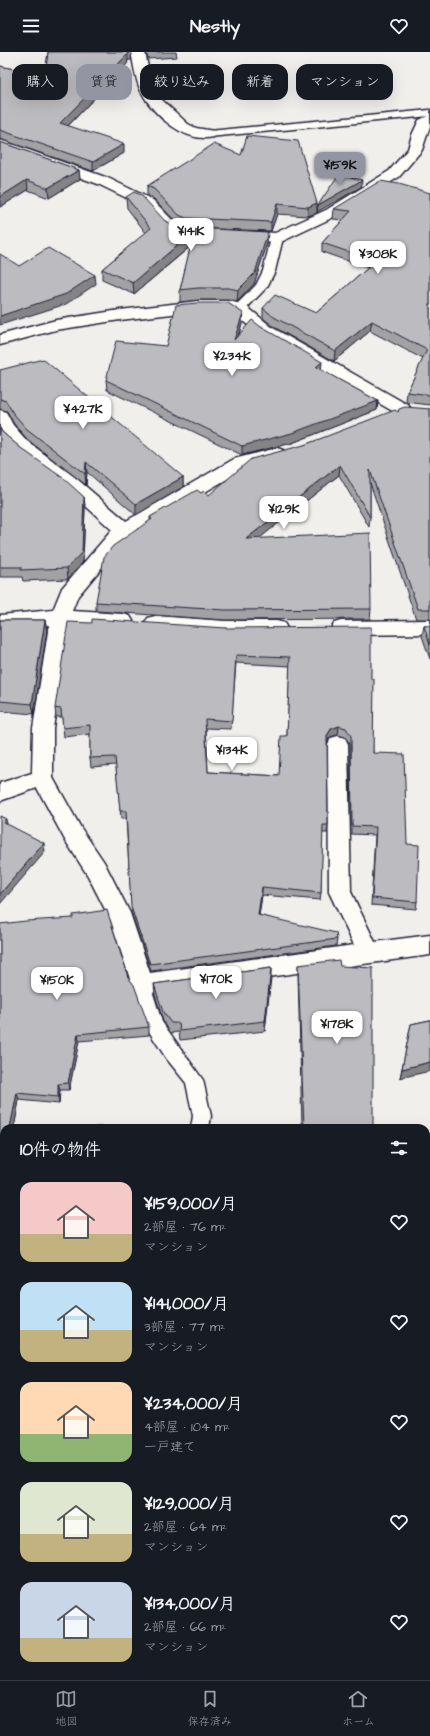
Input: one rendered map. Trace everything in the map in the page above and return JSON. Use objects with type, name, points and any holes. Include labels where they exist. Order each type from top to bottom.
[{"type":"street","points":[[138,52],[148,91],[154,100],[187,130],[196,133],[209,134]]},
{"type":"street","points":[[223,235],[277,238],[331,213],[394,174],[415,150],[419,135],[429,120]]},
{"type":"street","points":[[0,144],[103,181],[148,203],[172,229],[183,234],[207,234]]},
{"type":"street","points":[[0,341],[56,325],[120,315],[198,306],[229,306],[239,309],[267,332],[402,409],[423,411]]},
{"type":"street","points":[[381,417],[402,409]]},
{"type":"street","points":[[0,419],[18,444],[36,459],[70,482],[124,530]]},
{"type":"street","points":[[296,449],[240,463],[124,530],[116,537],[69,593],[60,617],[43,728],[42,778],[73,834],[96,869],[122,920],[142,984],[430,945]]},
{"type":"street","points":[[0,622],[60,617],[225,628],[296,628]]},
{"type":"street","points":[[319,628],[430,628]]},
{"type":"street","points":[[338,744],[340,892],[369,954]]},
{"type":"street","points":[[0,792],[42,778]]},
{"type":"lane","points":[[209,134],[429,120]]},
{"type":"lane","points":[[239,309],[261,287],[269,271],[277,238]]},
{"type":"lane","points":[[142,984],[154,1025],[172,1052],[194,1080],[202,1116],[201,1124]]},
{"type":"building","points":[[48,52],[128,52],[118,64],[76,64],[76,100],[83,100],[60,123],[124,144],[93,162],[0,130],[0,66],[12,69],[12,100],[68,100],[68,64],[46,64]]},
{"type":"building","points":[[247,136],[298,141],[317,203],[308,207],[277,204],[271,222],[186,218],[179,215],[154,189],[147,186],[214,144],[241,155]]},
{"type":"building","points":[[0,142],[79,170],[48,188],[27,180],[0,197]]},
{"type":"building","points":[[339,174],[362,180],[318,205]]},
{"type":"building","points":[[380,181],[399,184],[430,193],[430,395],[407,392],[427,350],[372,321],[335,351],[274,317],[263,308],[275,295],[316,313],[376,261],[322,243],[351,211],[334,209]]},
{"type":"building","points":[[134,192],[142,196],[165,221],[176,227],[268,232],[255,273],[238,290],[229,288],[198,288],[180,290],[194,231],[133,283],[102,269],[151,228],[126,197]]},
{"type":"building","points":[[48,248],[95,275],[66,294],[0,316],[0,254],[19,266]]},
{"type":"building","points":[[228,303],[243,313],[234,340],[252,320],[261,327],[322,362],[316,367],[378,401],[292,433],[242,446],[106,380],[116,341],[166,346],[176,305]]},
{"type":"building","points":[[43,359],[183,477],[136,504],[86,462],[85,474],[27,429],[13,413],[6,401],[0,399],[0,370]]},
{"type":"building","points":[[405,407],[430,409],[430,609],[418,609],[370,470],[370,517],[340,465],[246,539],[370,533],[371,609],[225,610],[96,602],[104,557],[113,546],[152,519],[150,517],[197,490],[201,493],[204,491],[209,495],[251,459],[304,445],[395,410],[398,412],[399,409]]},
{"type":"building","points":[[0,428],[2,432],[22,449],[63,478],[84,497],[82,552],[67,568],[21,570],[21,567],[0,567]]},
{"type":"building","points":[[92,619],[225,628],[371,627],[371,679],[374,679],[373,753],[404,754],[407,844],[419,845],[417,902],[372,898],[376,827],[352,826],[351,736],[346,728],[339,726],[331,729],[327,736],[328,825],[323,825],[321,893],[262,887],[258,915],[336,933],[337,939],[150,964],[131,907],[126,811],[120,811],[115,757],[90,758],[90,725],[63,728],[61,709],[55,708],[68,622],[92,623]],"holes":[[[236,655],[290,657],[287,736],[281,736],[279,776],[208,772],[205,719],[232,721]]]},
{"type":"building","points":[[0,620],[45,620],[32,704],[0,701]]},
{"type":"building","points":[[424,626],[430,626],[430,645]]},
{"type":"building","points":[[0,816],[6,819],[3,822],[44,843],[0,894]]},
{"type":"building","points":[[107,910],[128,977],[134,985],[149,1027],[78,1034],[68,1083],[58,1084],[58,1097],[17,1093],[11,1124],[0,1124],[0,924],[73,918],[73,915]]},
{"type":"building","points":[[339,960],[340,966],[373,968],[373,1124],[304,1124],[298,965]]},
{"type":"building","points":[[271,968],[265,1021],[180,1031],[179,1023],[171,1023],[163,1012],[154,984]]},
{"type":"building","points":[[430,1020],[430,1062],[402,1069],[411,1024]]}]
